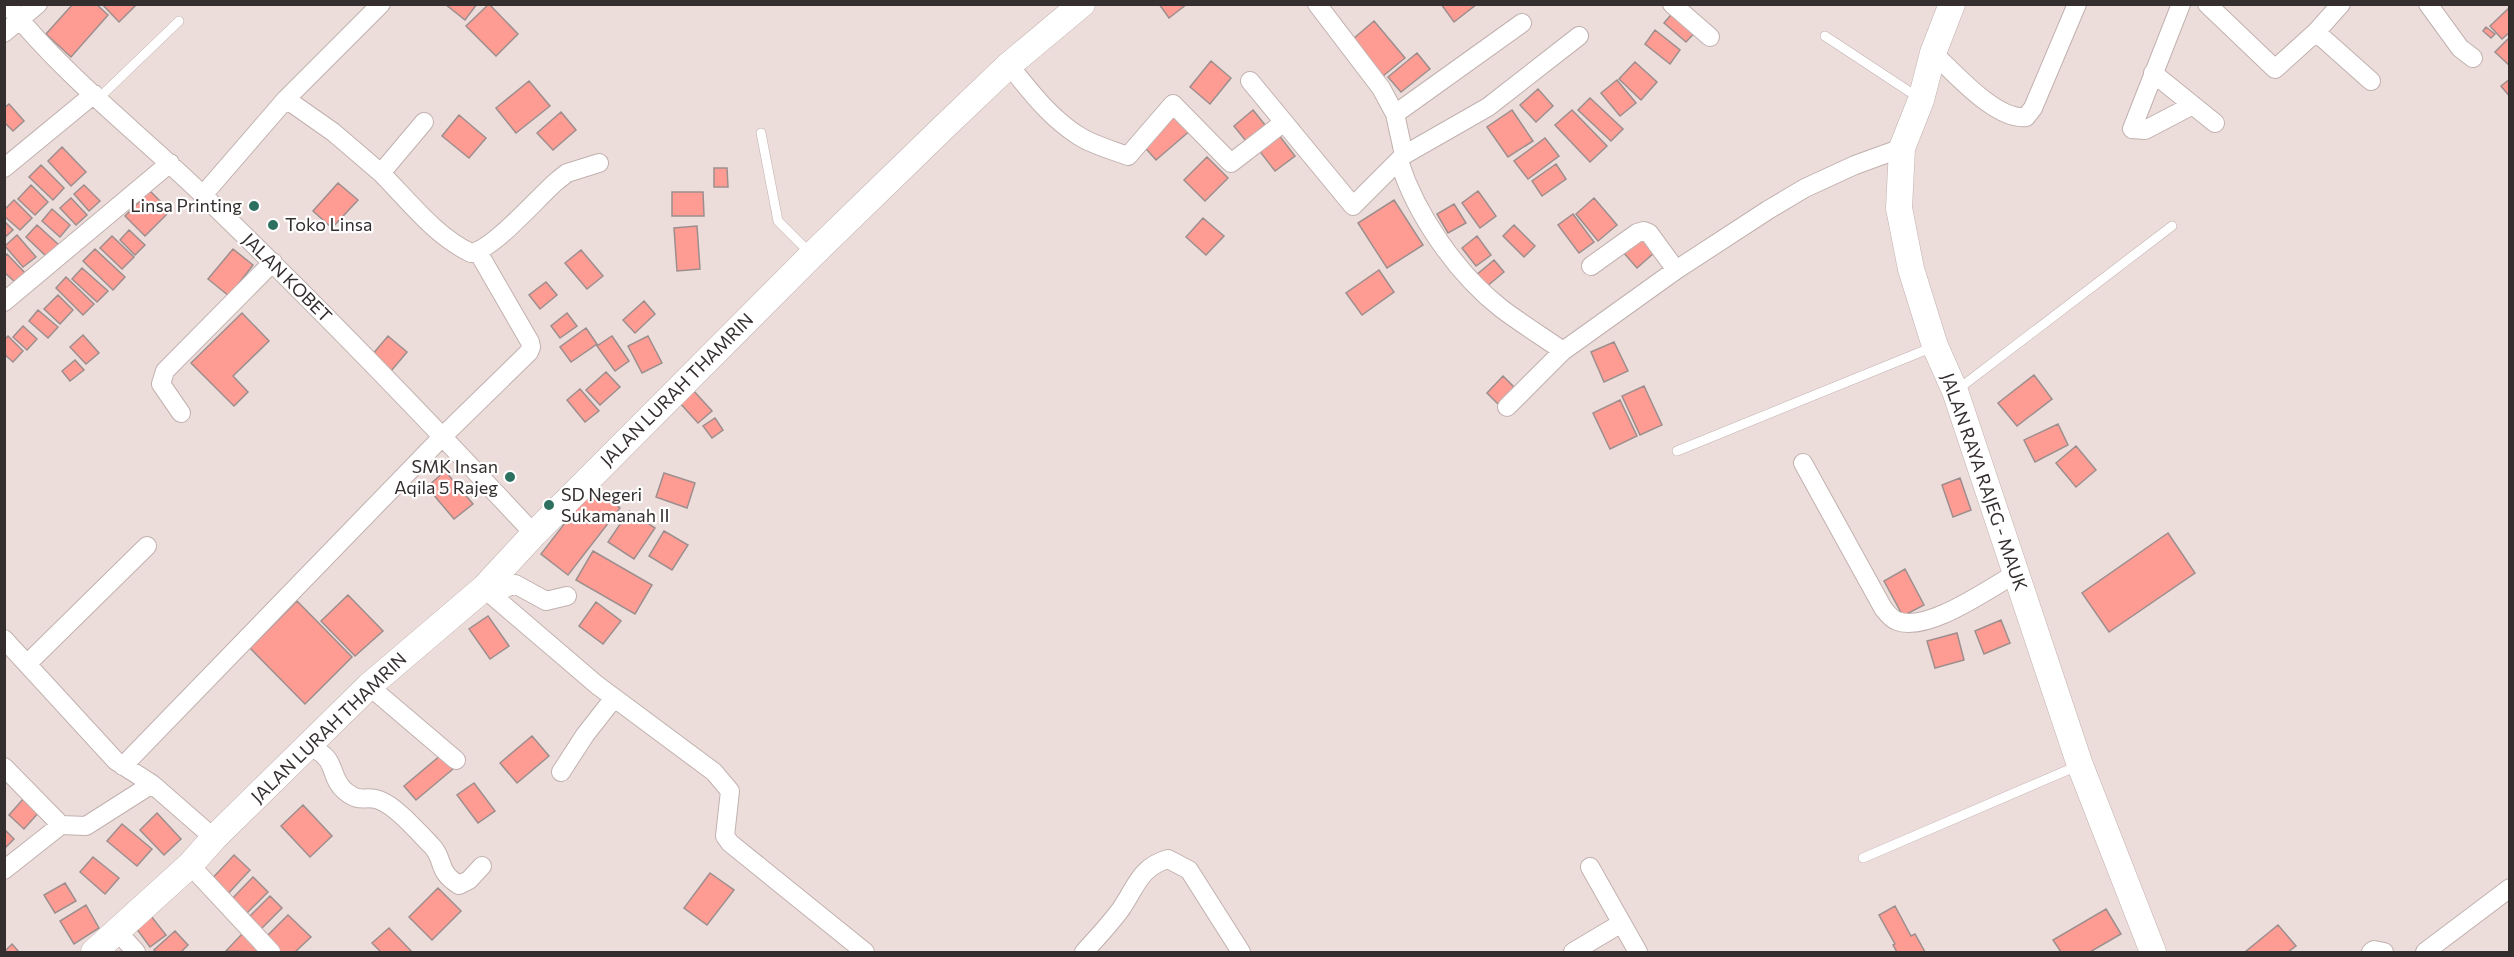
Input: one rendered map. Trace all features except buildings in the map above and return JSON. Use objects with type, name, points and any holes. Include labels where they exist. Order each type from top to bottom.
[{"type":"street","name":"JALAN KOBET","points":[[7,4],[20,21],[97,96],[273,262],[443,436],[534,534]]},
{"type":"street","points":[[4,33],[38,4]]},
{"type":"street","points":[[203,195],[286,99],[381,4]]},
{"type":"street","name":"JALAN LURAH THAMRIN","points":[[94,952],[190,865],[214,838],[369,686],[489,592],[534,534],[812,255],[1008,65],[1082,4]]},
{"type":"street","points":[[1672,4],[1710,37]]},
{"type":"street","name":"JALAN RAYA RAJEG - MAUK","points":[[1952,4],[1933,52],[1921,100],[1902,148],[1899,208],[1911,269],[1935,346],[1955,392],[2017,573],[2080,765],[2151,952]]},
{"type":"street","points":[[1933,52],[1989,103],[2014,116],[2026,117],[2033,108],[2077,4]]},
{"type":"street","points":[[2181,4],[2132,127],[2134,131],[2145,130],[2193,105]]},
{"type":"street","points":[[2207,4],[2275,69],[2316,32],[2341,4]]},
{"type":"street","points":[[2428,4],[2460,48],[2473,58]]},
{"type":"street","points":[[1325,7],[1381,88],[1395,114],[1402,158],[1413,197],[1456,264],[1501,308],[1563,351]]},
{"type":"street","points":[[1395,114],[1522,23]]},
{"type":"street","points":[[2316,32],[2371,81]]},
{"type":"street","points":[[1250,81],[1353,206],[1402,158],[1488,107],[1579,36]]},
{"type":"street","points":[[1008,65],[1040,104],[1080,137],[1128,156],[1173,104],[1231,163],[1284,122]]},
{"type":"street","points":[[2153,73],[2215,123]]},
{"type":"street","points":[[4,168],[97,96]]},
{"type":"street","points":[[286,99],[333,132],[381,173],[451,241],[471,253],[478,252],[492,242],[567,173],[599,163]]},
{"type":"street","points":[[381,173],[424,122]]},
{"type":"street","points":[[1507,408],[1563,351],[1676,270],[1805,188],[1855,165],[1902,148]]},
{"type":"street","points":[[4,302],[170,164]]},
{"type":"street","points":[[1591,266],[1637,233],[1644,231],[1649,233],[1676,270]]},
{"type":"street","points":[[123,766],[443,436],[529,352],[531,347],[478,252]]},
{"type":"street","points":[[181,413],[161,384],[165,371],[273,262]]},
{"type":"street","points":[[1803,463],[1883,608],[1897,621],[1909,623],[1925,621],[2017,573]]},
{"type":"street","points":[[27,664],[147,546]]},
{"type":"street","points":[[489,592],[499,591],[515,584],[546,601],[567,596]]},
{"type":"street","points":[[489,592],[614,698],[714,772],[730,791],[725,836],[730,843],[865,952]]},
{"type":"street","points":[[4,639],[123,766],[152,784],[214,838]]},
{"type":"street","points":[[369,686],[456,760]]},
{"type":"street","points":[[561,772],[585,735],[614,698]]},
{"type":"street","points":[[310,745],[327,760],[333,777],[345,791],[358,800],[381,800],[391,806],[439,854],[442,871],[452,881],[459,885],[463,884],[482,866]]},
{"type":"street","points":[[4,766],[61,825]]},
{"type":"street","points":[[4,870],[61,825],[86,826],[152,784]]},
{"type":"street","points":[[1084,952],[1122,907],[1143,874],[1154,863],[1168,859],[1189,870],[1240,952]]},
{"type":"street","points":[[190,865],[271,952]]},
{"type":"street","points":[[1590,867],[1620,924],[1638,952]]},
{"type":"street","points":[[2425,952],[2510,888]]},
{"type":"street","points":[[1574,952],[1620,924]]},
{"type":"street","points":[[117,931],[136,952]]},
{"type":"street","points":[[2371,952],[2374,950],[2384,952]]},
{"type":"lane","points":[[97,96],[179,21]]},
{"type":"lane","points":[[1825,36],[1921,100]]},
{"type":"lane","points":[[761,133],[778,221],[812,255]]},
{"type":"lane","points":[[1955,392],[2172,226]]},
{"type":"lane","points":[[1677,451],[1935,346]]},
{"type":"lane","points":[[1863,858],[2080,765]]},
{"type":"place","name":"Linsa Printing","points":[[254,206]]},
{"type":"place","name":"Toko Linsa","points":[[273,225]]},
{"type":"place","name":"SMK Insan Aqila 5 Rajeg","points":[[510,477]]},
{"type":"place","name":"SD Negeri Sukamanah II","points":[[549,505]]}]
